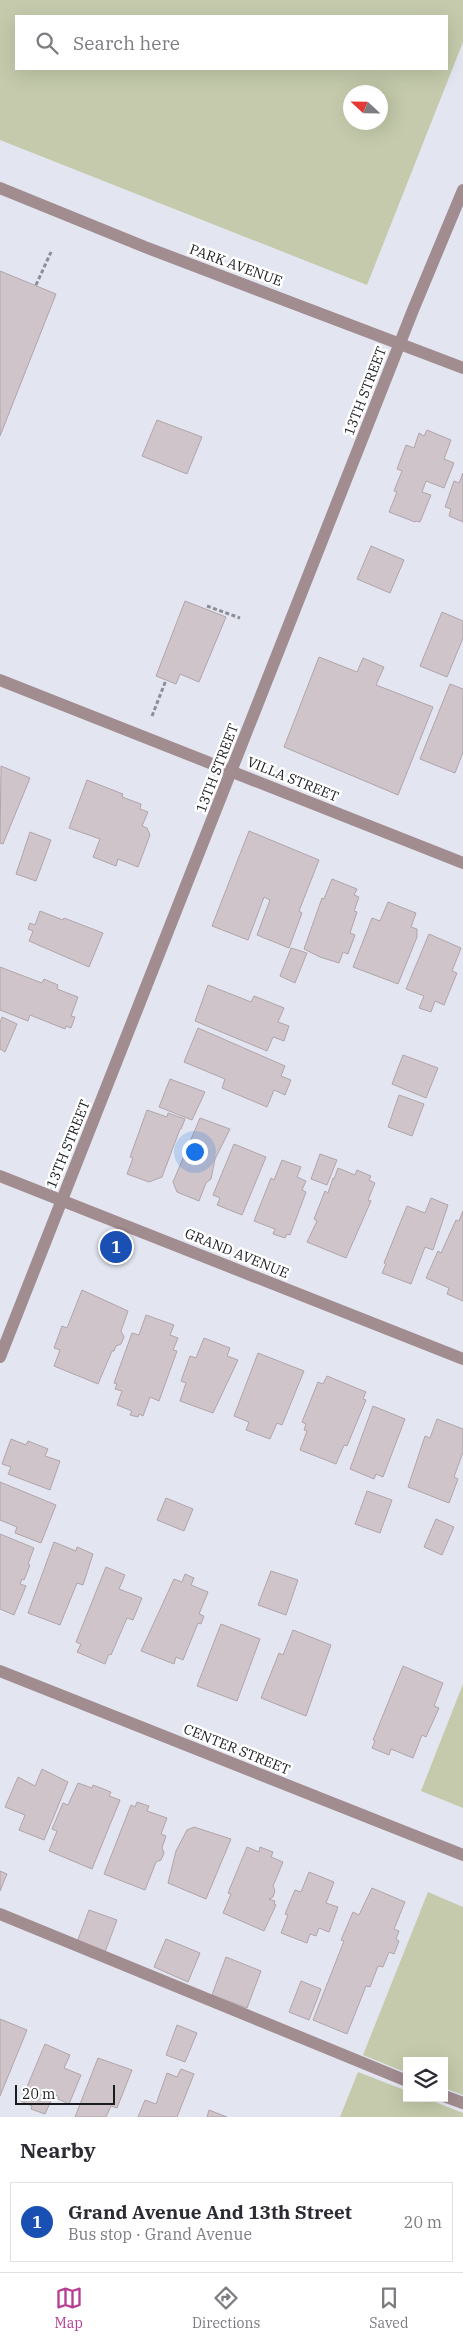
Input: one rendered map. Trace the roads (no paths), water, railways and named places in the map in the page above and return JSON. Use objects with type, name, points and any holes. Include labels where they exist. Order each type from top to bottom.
[{"type":"street","name":"PARK AVENUE","points":[[0,188],[145,247],[463,368]]},
{"type":"street","name":"13TH STREET","points":[[0,1357],[400,343],[463,190]]},
{"type":"street","name":"VILLA STREET","points":[[0,680],[463,863]]},
{"type":"street","name":"GRAND AVENUE","points":[[0,1176],[463,1358]]},
{"type":"street","name":"CENTER STREET","points":[[0,1671],[463,1855]]},
{"type":"street","points":[[0,1914],[403,2078]]},
{"type":"street","points":[[448,2098],[463,2104]]},
{"type":"place","name":"Grand Avenue And 13th Street","points":[[116,1247]]}]
